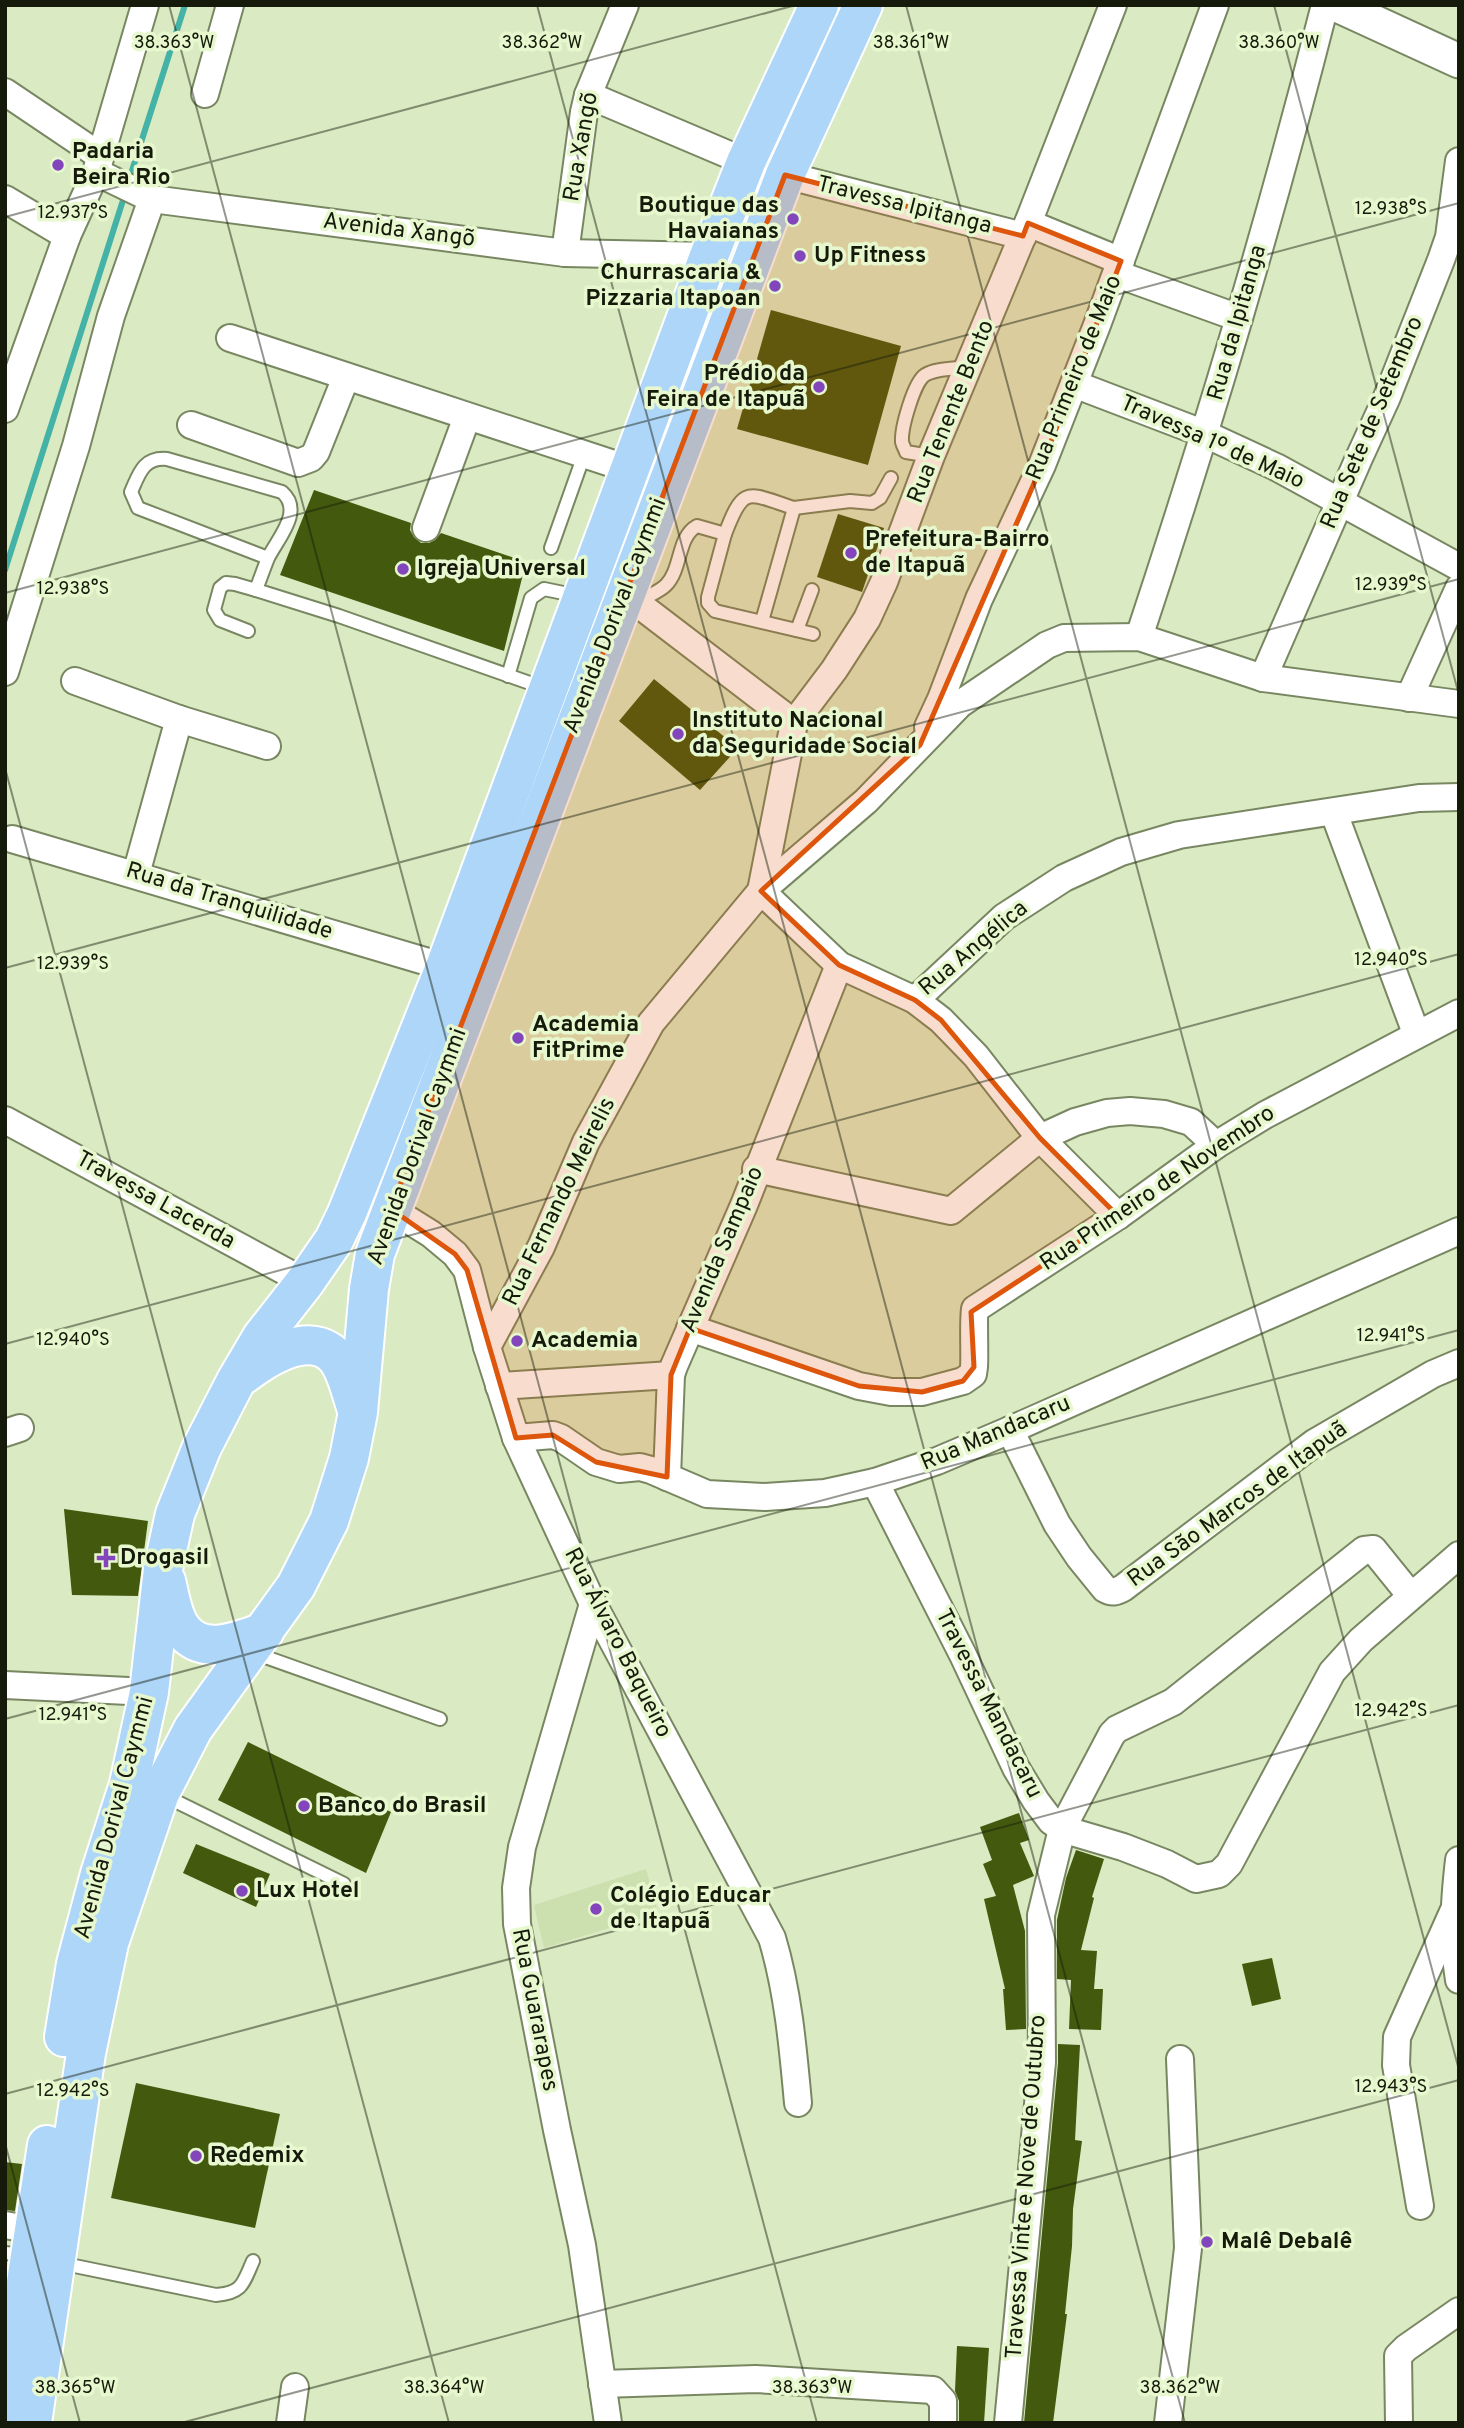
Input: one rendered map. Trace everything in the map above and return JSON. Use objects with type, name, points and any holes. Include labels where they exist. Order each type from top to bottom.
[{"type":"main road","name":"Avenida Dorival Caymmi","points":[[5,2420],[26,2245],[76,1964],[100,1874],[129,1784],[149,1692],[163,1569],[175,1514],[202,1447],[236,1381],[262,1337],[334,1240],[347,1213],[445,967],[709,256],[746,162],[819,5]]},
{"type":"main road","name":"Avenida Dorival Caymmi","points":[[33,2423],[26,2245],[86,2053],[109,1943],[160,1793],[193,1729],[296,1586],[328,1521],[349,1458],[358,1412],[375,1254],[630,599],[653,553],[785,175],[863,5]]},
{"type":"main road","points":[[236,1381],[277,1353],[296,1346],[313,1346],[329,1351],[340,1364],[358,1412]]},
{"type":"main road","points":[[163,1569],[176,1616],[182,1629],[193,1639],[205,1644],[221,1645],[257,1642]]},
{"type":"street","points":[[5,409],[67,236],[102,170],[145,5]]},
{"type":"street","points":[[205,94],[230,5]]},
{"type":"street","name":"Rua Xangõ","points":[[565,253],[580,133],[588,95],[625,5]]},
{"type":"street","name":"Rua Tenente Bento","points":[[761,891],[794,723],[834,670],[867,619],[913,509],[931,456],[1026,230],[1113,5]]},
{"type":"street","name":"Rua Primeiro de Maio","points":[[920,745],[941,699],[979,599],[1042,465],[1119,267],[1215,5]]},
{"type":"street","name":"Rua da Ipitanga","points":[[1139,637],[1205,435],[1325,5]]},
{"type":"street","points":[[1337,5],[1459,61]]},
{"type":"street","name":"Avenida Xangõ","points":[[5,92],[102,170],[150,197],[565,253],[709,256]]},
{"type":"street","points":[[588,95],[746,162]]},
{"type":"street","name":"Rua Sete de Setembro","points":[[1263,678],[1387,397],[1441,261],[1449,237],[1459,161]]},
{"type":"street","name":"Travessa Ipitanga","points":[[785,175],[1026,230],[1239,318]]},
{"type":"street","points":[[5,672],[76,446],[111,316],[150,197]]},
{"type":"street","points":[[5,199],[67,236]]},
{"type":"street","points":[[230,338],[629,469]]},
{"type":"street","points":[[191,425],[298,463],[316,452],[346,377]]},
{"type":"street","name":"Travessa 1º de Maio","points":[[1074,384],[1205,435],[1276,467],[1459,567]]},
{"type":"street","points":[[426,528],[467,416]]},
{"type":"street","points":[[1409,698],[1459,588]]},
{"type":"street","points":[[630,599],[794,723]]},
{"type":"street","name":"Rua Fernando Meirelis","points":[[486,1347],[541,1247],[586,1142],[651,1023],[761,891],[866,801],[960,704],[1047,645],[1064,638],[1139,637],[1263,678],[1459,704]]},
{"type":"street","points":[[75,681],[179,719],[267,746]]},
{"type":"street","points":[[136,874],[179,719]]},
{"type":"street","name":"Rua Angélica","points":[[761,891],[839,965],[915,1000],[1004,917],[1064,878],[1121,852],[1179,835],[1419,798],[1459,797]]},
{"type":"street","points":[[1334,813],[1416,1033]]},
{"type":"street","name":"Rua da Tranquilidade","points":[[12,839],[445,967]]},
{"type":"street","name":"Avenida Sampaio","points":[[667,1477],[671,1375],[744,1205],[839,965]]},
{"type":"street","points":[[915,1000],[941,1020],[976,1056],[1040,1138],[1118,1216]]},
{"type":"street","name":"Rua Primeiro de Novembro","points":[[690,1328],[859,1386],[891,1392],[922,1392],[963,1381],[973,1374],[976,1328],[973,1313],[1118,1216],[1216,1145],[1265,1115],[1416,1033],[1459,1013]]},
{"type":"street","points":[[756,1169],[951,1211],[1040,1138],[1075,1122],[1107,1113],[1130,1111],[1164,1114],[1191,1122],[1216,1145]]},
{"type":"street","name":"Travessa Lacerda","points":[[5,1120],[305,1282]]},
{"type":"street","name":"Rua Álvaro Baqueiro","points":[[391,1209],[431,1234],[455,1254],[467,1270],[486,1347],[516,1438],[593,1604],[772,1938],[791,2040],[797,2103]]},
{"type":"street","name":"Rua Mandacaru","points":[[516,1438],[553,1435],[596,1462],[619,1469],[640,1467],[707,1494],[765,1497],[825,1493],[875,1482],[937,1461],[1459,1231]]},
{"type":"street","name":"Rua São Marcos de Itapuã","points":[[1010,1430],[1057,1524],[1079,1558],[1105,1589],[1116,1592],[1314,1443],[1433,1374],[1459,1363]]},
{"type":"street","points":[[499,1386],[671,1375]]},
{"type":"street","name":"Travessa Mandacaru","points":[[875,1482],[963,1655],[1016,1768],[1051,1821],[1062,1829]]},
{"type":"street","name":"Travessa Vinte e Nove de Outubro","points":[[1008,2423],[1042,2062],[1041,1915],[1062,1829],[1117,1729],[1173,1702],[1364,1550],[1373,1549],[1411,1596]]},
{"type":"street","points":[[1062,1829],[1123,1847],[1196,1879],[1219,1874],[1228,1864],[1332,1672],[1361,1640],[1459,1555]]},
{"type":"street","name":"Rua Guararapes","points":[[593,1604],[522,1847],[516,1888],[517,1924],[582,2245],[608,2423]]},
{"type":"street","points":[[5,1685],[149,1692]]},
{"type":"street","points":[[1459,1860],[1453,1912],[1454,1949],[1459,1980]]},
{"type":"street","points":[[1420,2206],[1396,2065],[1397,2037],[1453,1912]]},
{"type":"street","points":[[1168,2423],[1188,2248],[1180,2059]]},
{"type":"street","points":[[1399,2423],[1398,2356],[1459,2311]]},
{"type":"street","points":[[602,2384],[757,2379],[933,2390],[943,2401],[943,2416]]},
{"type":"street","points":[[290,2423],[295,2387]]},
{"type":"lane","points":[[931,456],[906,452],[902,442],[904,425],[917,383],[922,376],[931,372],[969,367]]},
{"type":"lane","points":[[551,548],[584,455]]},
{"type":"lane","points":[[256,590],[268,558],[290,517],[289,498],[282,492],[167,459],[150,461],[142,466],[131,492],[138,508],[268,558]]},
{"type":"lane","points":[[813,635],[715,611],[708,603],[725,534],[736,505],[755,495],[794,508],[849,501],[873,503],[880,498],[891,478]]},
{"type":"lane","points":[[762,621],[794,508]]},
{"type":"lane","points":[[630,599],[665,586],[672,577],[688,532],[697,526],[725,534]]},
{"type":"lane","points":[[653,553],[669,558],[680,555]]},
{"type":"lane","points":[[248,631],[220,620],[214,610],[220,588],[226,583],[339,616],[548,689]]},
{"type":"lane","points":[[509,676],[531,598],[544,589],[582,596]]},
{"type":"lane","points":[[797,630],[812,590]]},
{"type":"lane","points":[[257,1642],[440,1719]]},
{"type":"lane","points":[[160,1793],[344,1884]]},
{"type":"lane","points":[[26,2245],[216,2295],[231,2294],[240,2288],[253,2261]]},
{"type":"highlighted area","points":[[785,175],[1023,236],[1028,223],[1121,261],[1042,465],[920,745],[761,891],[839,965],[915,1000],[941,1020],[1040,1138],[1118,1216],[971,1312],[974,1367],[963,1381],[922,1392],[859,1386],[690,1328],[671,1375],[667,1477],[596,1462],[553,1435],[516,1438],[467,1270],[455,1254],[391,1209]]},
{"type":"shaded area","name":"Colégio Educar de Itapuã","points":[[646,1869],[658,1913],[544,1948],[534,1905]]},
{"type":"building","name":"Prédio da Feira de Itapuã","points":[[771,310],[901,346],[868,465],[737,429]]},
{"type":"building","name":"Igreja Universal","points":[[314,490],[411,523],[410,530],[421,543],[435,540],[441,533],[526,562],[504,651],[280,575]]},
{"type":"building","name":"Prefeitura-Bairro de Itapuã","points":[[838,514],[884,528],[862,592],[817,577]]},
{"type":"building","name":"Instituto Nacional da Seguridade Social","points":[[654,679],[738,748],[700,790],[619,721]]},
{"type":"building","name":"Drogasil","points":[[64,1509],[148,1521],[138,1596],[72,1595]]},
{"type":"building","name":"Banco do Brasil","points":[[248,1742],[391,1812],[366,1873],[218,1800]]},
{"type":"building","points":[[1019,1813],[1029,1840],[1020,1843],[1034,1876],[1013,1885],[1025,1931],[1026,2029],[1006,2030],[1005,1989],[984,1899],[996,1896],[983,1864],[992,1860],[980,1827]]},
{"type":"building","name":"Lux Hotel","points":[[196,1844],[270,1874],[256,1907],[183,1873]]},
{"type":"building","points":[[1076,1850],[1104,1859],[1092,1897],[1094,1898],[1081,1950],[1097,1951],[1094,1989],[1103,1989],[1101,2030],[1069,2029],[1071,1980],[1057,1979],[1057,1920],[1066,1878]]},
{"type":"building","points":[[1272,1958],[1281,1999],[1252,2006],[1242,1964]]},
{"type":"building","points":[[1058,2044],[1080,2045],[1075,2140],[1082,2141],[1073,2209],[1067,2314],[1053,2423],[1024,2423],[1058,2063]]},
{"type":"building","name":"Redemix","points":[[136,2083],[280,2114],[255,2228],[111,2198]]},
{"type":"building","points":[[5,2162],[22,2164],[15,2211],[5,2210]]},
{"type":"building","points":[[957,2346],[989,2348],[984,2423],[959,2423],[959,2401],[955,2391]]},
{"type":"waterway","points":[[129,180],[185,5]]},
{"type":"waterway","points":[[5,570],[125,194]]},
{"type":"place","name":"Padaria Beira Rio","points":[[58,165]]},
{"type":"place","name":"Boutique das Havaianas","points":[[793,219]]},
{"type":"place","name":"Up Fitness","points":[[800,256]]},
{"type":"place","name":"Churrascaria & Pizzaria Itapoan","points":[[775,286]]},
{"type":"place","name":"Prédio da Feira de Itapuã","points":[[819,387]]},
{"type":"place","name":"Prefeitura-Bairro de Itapuã","points":[[851,553]]},
{"type":"place","name":"Igreja Universal","points":[[403,569]]},
{"type":"place","name":"Instituto Nacional da Seguridade Social","points":[[678,734]]},
{"type":"place","name":"Academia FitPrime","points":[[518,1038]]},
{"type":"place","name":"Academia","points":[[517,1341]]},
{"type":"place","name":"Drogasil","points":[[106,1558]]},
{"type":"place","name":"Banco do Brasil","points":[[304,1806]]},
{"type":"place","name":"Lux Hotel","points":[[242,1891]]},
{"type":"place","name":"Colégio Educar de Itapuã","points":[[596,1909]]},
{"type":"place","name":"Redemix","points":[[196,2156]]},
{"type":"place","name":"Malê Debalê","points":[[1207,2242]]}]
